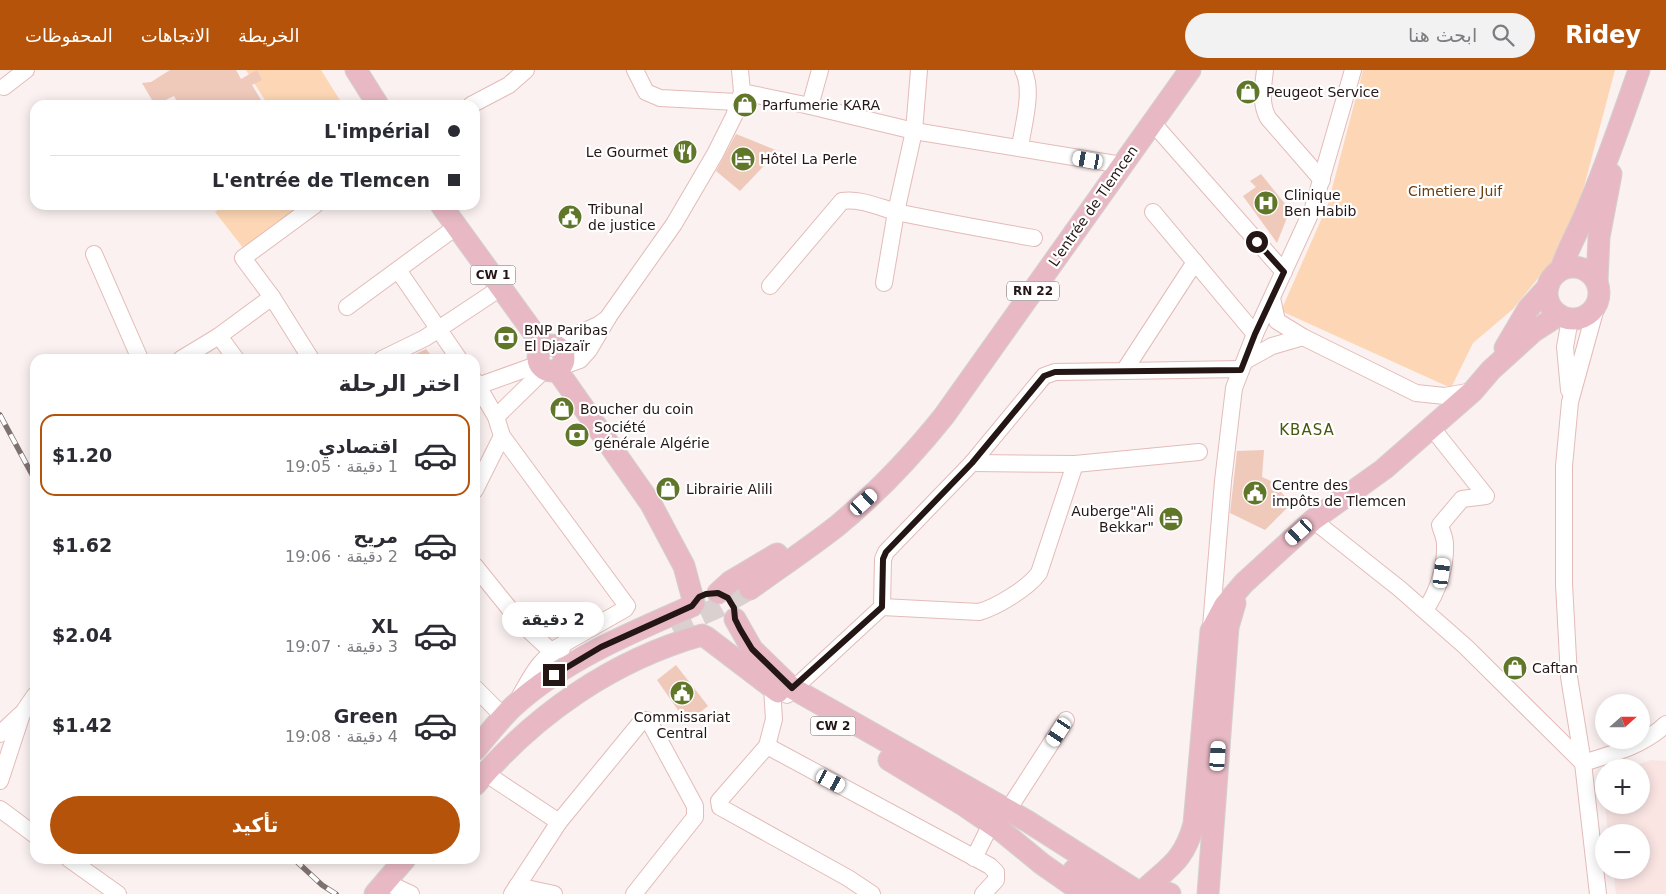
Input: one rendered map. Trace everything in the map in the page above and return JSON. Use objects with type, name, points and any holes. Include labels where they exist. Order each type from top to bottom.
[{"type":"main road","points":[[356,70],[375,100]]},
{"type":"main road","name":"L'entrée de Tlemcen","points":[[750,589],[814,544],[862,504],[907,461],[944,416],[1190,70]]},
{"type":"main road","points":[[1565,317],[1549,303],[1548,287],[1550,280],[1561,269],[1566,253],[1584,217],[1639,70]]},
{"type":"main road","points":[[1597,281],[1599,237],[1619,127]]},
{"type":"main road","name":"CW 1","points":[[444,210],[502,287],[550,361],[651,504],[684,566],[693,604]]},
{"type":"main road","points":[[1145,894],[1173,866],[1183,853],[1190,839],[1194,824],[1202,745],[1210,631],[1225,605],[1244,583],[1313,520],[1384,468],[1432,428],[1534,331],[1565,317],[1586,316],[1597,304],[1600,289],[1597,281],[1593,274],[1578,266],[1561,269]]},
{"type":"main road","points":[[1491,370],[1528,309],[1548,287]]},
{"type":"main road","name":"L'entrée de Tlemcen","points":[[716,593],[730,582],[787,548],[832,515],[926,427],[944,416]]},
{"type":"main road","name":"L'entrée de Tlemcen","points":[[735,616],[813,560],[873,510],[927,456],[937,441],[944,416]]},
{"type":"main road","points":[[480,773],[555,708],[582,689],[644,656],[679,641],[704,636],[714,638],[728,632],[735,616],[731,603],[716,593],[669,524],[651,504]]},
{"type":"main road","points":[[1208,894],[1228,627],[1244,583]]},
{"type":"main road","points":[[480,744],[509,711],[554,675],[601,647],[693,604],[706,594],[716,593]]},
{"type":"main road","points":[[693,604],[690,619],[704,636]]},
{"type":"main road","name":"CW 2","points":[[735,616],[746,639],[788,693]]},
{"type":"main road","points":[[480,772],[530,708],[587,669],[672,628]]},
{"type":"main road","name":"CW 2","points":[[704,636],[788,693],[1002,819]]},
{"type":"main road","points":[[1002,819],[1145,894],[1164,892],[1170,894]]},
{"type":"main road","points":[[1002,819],[1042,864],[1085,894]]},
{"type":"main road","points":[[1002,819],[1111,894]]},
{"type":"main road","points":[[380,888],[399,864]]},
{"type":"street","points":[[1,86],[26,70]]},
{"type":"street","points":[[480,101],[509,85],[526,70]]},
{"type":"street","points":[[635,70],[646,92],[660,98],[739,97],[810,106],[914,131],[1122,166]]},
{"type":"street","points":[[480,384],[550,361],[580,360],[590,350],[610,316],[674,224],[715,154],[734,116],[739,97],[740,70]]},
{"type":"street","points":[[810,106],[820,70]]},
{"type":"street","points":[[884,283],[896,212],[914,131],[919,70]]},
{"type":"street","points":[[1020,148],[1029,87],[1023,70]]},
{"type":"street","points":[[1265,70],[1262,98],[1263,109],[1268,118],[1322,180]]},
{"type":"street","points":[[1210,631],[1223,481],[1234,388],[1255,334],[1313,208],[1353,70]]},
{"type":"street","points":[[1152,122],[1284,272]]},
{"type":"street","points":[[770,286],[842,201],[852,199],[896,212],[1034,238]]},
{"type":"street","points":[[308,210],[243,258],[272,297],[308,354]]},
{"type":"street","points":[[1153,212],[1255,334]]},
{"type":"street","points":[[347,307],[456,227]]},
{"type":"street","points":[[94,254],[138,354]]},
{"type":"street","points":[[1124,371],[1195,262]]},
{"type":"street","points":[[398,270],[456,354]]},
{"type":"street","points":[[392,354],[425,338],[502,287]]},
{"type":"street","points":[[188,354],[219,336],[272,297]]},
{"type":"street","points":[[1272,298],[1277,321],[1303,337],[1416,392],[1445,396],[1473,391]]},
{"type":"street","points":[[1597,304],[1570,402],[1564,466],[1564,584],[1569,677],[1583,763],[1598,894]]},
{"type":"street","points":[[496,417],[550,361],[610,316]]},
{"type":"street","points":[[1565,317],[1565,347],[1570,402]]},
{"type":"street","points":[[219,336],[232,354]]},
{"type":"street","points":[[872,894],[848,878],[720,807],[720,801],[767,746],[774,719],[788,693],[882,607],[883,559],[886,552],[972,463],[1044,376],[1055,372],[1124,371],[1243,365],[1272,346],[1303,337]]},
{"type":"street","points":[[480,391],[496,417],[502,436],[627,606],[625,609],[551,651],[535,671],[509,711],[480,691]]},
{"type":"street","points":[[1432,428],[1486,496],[1462,499]]},
{"type":"street","points":[[480,480],[502,436]]},
{"type":"street","points":[[972,463],[1075,464],[1199,452]]},
{"type":"street","points":[[882,607],[979,612],[991,609],[1034,580],[1039,573],[1075,464]]},
{"type":"street","points":[[1424,610],[1435,597],[1442,573],[1445,543],[1440,525],[1462,499],[1465,470]]},
{"type":"street","points":[[1313,520],[1466,646],[1583,763]]},
{"type":"street","points":[[480,572],[521,623],[551,651]]},
{"type":"street","points":[[551,651],[577,645],[601,647]]},
{"type":"street","points":[[0,734],[22,714],[30,702]]},
{"type":"street","points":[[0,781],[22,714]]},
{"type":"street","points":[[554,894],[514,890],[559,822],[641,722],[645,720],[649,721],[695,806],[696,812],[695,817],[634,894]]},
{"type":"street","points":[[974,858],[1002,819],[1066,720]]},
{"type":"street","points":[[1583,763],[1623,751],[1659,731],[1666,724]]},
{"type":"street","points":[[767,746],[990,866],[997,876],[994,884],[983,894]]},
{"type":"street","points":[[480,776],[559,822]]},
{"type":"street","points":[[0,810],[30,831]]},
{"type":"street","points":[[76,864],[118,894]]},
{"type":"street","points":[[380,888],[411,894]]},
{"type":"shaded area","points":[[1650,760],[1666,761],[1666,894],[1616,894],[1614,879],[1650,879],[1650,824],[1607,824],[1606,814],[1650,814]]},
{"type":"green space","points":[[246,70],[321,70],[340,100],[265,100]]},
{"type":"green space","name":"Cimetiere Juif","points":[[1363,70],[1615,70],[1585,183],[1566,244],[1513,309],[1473,343],[1451,388],[1281,311],[1328,204]]},
{"type":"green space","points":[[218,210],[297,210],[244,249],[215,212]]},
{"type":"building","points":[[170,70],[236,70],[241,79],[257,70],[262,80],[252,85],[261,100],[176,100],[174,96],[166,100],[152,100],[142,83],[151,82]]},
{"type":"building","name":"Hôtel La Perle","points":[[736,134],[778,151],[740,191],[716,171]]},
{"type":"building","name":"Clinique Ben Habib","points":[[1261,174],[1290,210],[1277,243],[1243,196],[1256,187],[1250,181]]},
{"type":"building","points":[[426,349],[430,354],[416,354]]},
{"type":"building","name":"Centre des impôts de Tlemcen","points":[[1264,450],[1262,477],[1273,482],[1291,504],[1265,530],[1230,513],[1237,451]]},
{"type":"building","name":"Commissariat Central","points":[[676,665],[708,706],[687,723],[657,680]]},
{"type":"tunnel","points":[[672,628],[717,608],[750,589]]},
{"type":"railway","points":[[0,415],[30,471]]},
{"type":"railway","points":[[299,864],[322,885],[336,894]]},
{"type":"place","name":"Peugeot Service","points":[[1248,92]]},
{"type":"place","name":"Parfumerie KARA","points":[[745,105]]},
{"type":"place","name":"Le Gourmet","points":[[685,152]]},
{"type":"place","name":"Hôtel La Perle","points":[[743,159]]},
{"type":"place","name":"Clinique Ben Habib","points":[[1266,203]]},
{"type":"place","name":"Tribunal de justice","points":[[570,217]]},
{"type":"place","name":"BNP Paribas El Djazaïr","points":[[506,338]]},
{"type":"place","name":"Boucher du coin","points":[[562,409]]},
{"type":"place","name":"Société générale Algérie","points":[[577,435]]},
{"type":"place","name":"Librairie Alili","points":[[668,489]]},
{"type":"place","name":"Centre des impôts de Tlemcen","points":[[1255,493]]},
{"type":"place","name":"Auberge\"Ali Bekkar\"","points":[[1171,519]]},
{"type":"place","name":"Caftan","points":[[1515,668]]},
{"type":"place","name":"Commissariat Central","points":[[682,693]]},
{"type":"district","name":"KBASA","points":[[1307,430]]},
{"type":"route","points":[[554,675],[601,647],[692,606],[699,597],[718,593],[728,598],[734,608],[735,619],[740,629],[759,658],[792,688],[813,672],[882,607],[883,559],[886,552],[972,463],[1044,376],[1055,372],[1241,370],[1255,334],[1284,272],[1257,242]]}]
